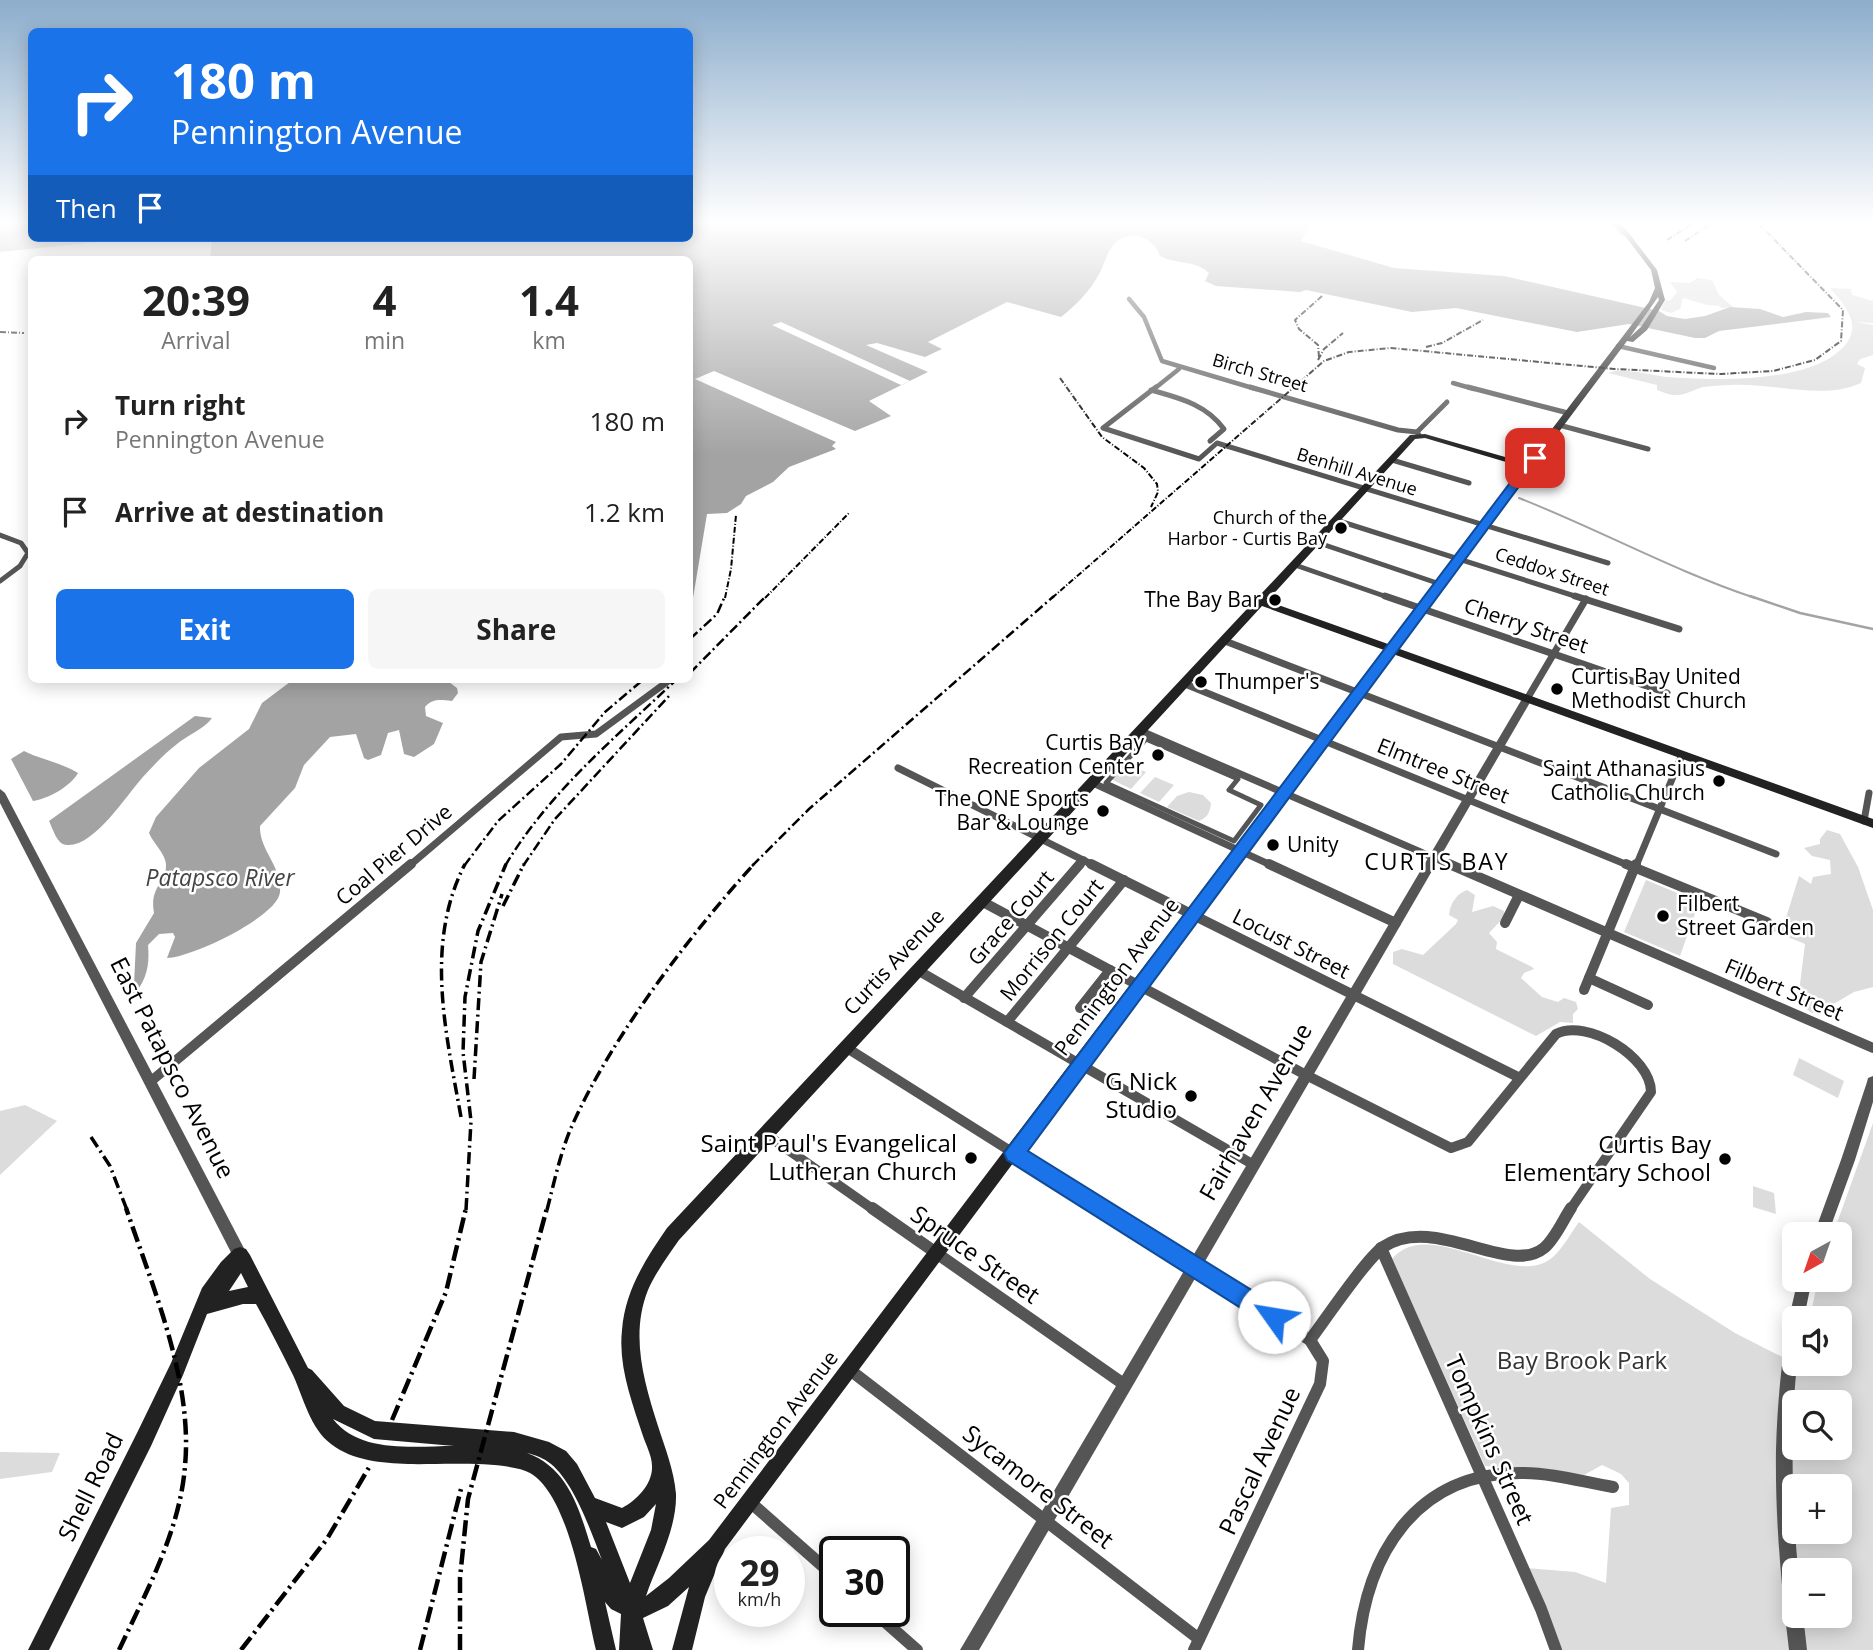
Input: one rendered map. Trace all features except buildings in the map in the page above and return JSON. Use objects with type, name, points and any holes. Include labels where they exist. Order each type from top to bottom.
[{"type":"main road","name":"Pennington Avenue","points":[[723,1536],[1139,986],[1192,914],[1237,846],[1283,793],[1652,301]]},
{"type":"main road","name":"Pennington Avenue","points":[[1618,346],[1644,328],[1662,301]]},
{"type":"main road","name":"Birch Street","points":[[1418,433],[1529,466]]},
{"type":"main road","name":"Curtis Avenue","points":[[629,1650],[629,1613],[665,1512],[662,1467],[629,1360],[628,1332],[643,1279],[673,1234],[1418,433]]},
{"type":"main road","points":[[1502,501],[1523,466],[1510,460]]},
{"type":"main road","points":[[1261,602],[1868,823]]},
{"type":"main road","name":"East Patapsco Avenue","points":[[242,1258],[299,1367],[320,1416],[336,1437],[347,1445],[390,1454],[508,1459],[536,1466],[557,1484],[581,1511],[606,1650]]},
{"type":"main road","name":"Shell Road","points":[[186,1344],[208,1306],[242,1258]]},
{"type":"main road","name":"Shell Road","points":[[38,1650],[177,1370],[203,1300],[227,1265],[242,1258]]},
{"type":"main road","points":[[208,1306],[234,1298],[261,1295]]},
{"type":"main road","points":[[662,1467],[651,1496],[633,1514],[621,1518],[581,1511],[608,1598],[619,1609],[629,1613],[647,1610],[663,1601],[714,1546]]},
{"type":"main road","name":"Pennington Avenue","points":[[682,1650],[692,1608],[714,1552]]},
{"type":"main road","points":[[629,1613],[643,1650]]},
{"type":"street","name":"Birch Street","points":[[1131,301],[1144,317],[1162,361],[1398,430],[1418,433]]},
{"type":"street","points":[[1618,346],[1714,368]]},
{"type":"street","points":[[1151,390],[1179,369]]},
{"type":"street","points":[[1453,383],[1568,413]]},
{"type":"street","points":[[1151,390],[1190,403],[1217,420],[1224,429],[1210,441]]},
{"type":"street","name":"Benhill Avenue","points":[[1151,390],[1104,428],[1199,459],[1217,443],[1608,563]]},
{"type":"street","name":"Curtis Avenue","points":[[1418,433],[1447,402]]},
{"type":"street","points":[[1559,425],[1648,449]]},
{"type":"street","points":[[1392,460],[1469,483]]},
{"type":"street","name":"Ceddox Street","points":[[1336,520],[1679,629]]},
{"type":"street","points":[[0,535],[21,543],[27,550],[27,557],[0,581]]},
{"type":"street","points":[[1316,542],[1440,584]]},
{"type":"street","name":"Cherry Street","points":[[1295,565],[1667,693]]},
{"type":"street","name":"Fairhaven Avenue","points":[[969,1650],[1586,599]]},
{"type":"street","points":[[1225,641],[1776,854]]},
{"type":"street","name":"Coal Pier Drive","points":[[150,1082],[561,737],[596,734],[666,683]]},
{"type":"street","name":"Elmtree Street","points":[[1185,684],[1767,922]]},
{"type":"street","name":"Filbert Street","points":[[1141,731],[1873,1048]]},
{"type":"street","points":[[1237,846],[1261,804],[1229,790],[1238,779],[1146,739],[1106,783],[1396,923]]},
{"type":"street","points":[[1584,989],[1682,755]]},
{"type":"street","name":"Locust Street","points":[[898,768],[1518,1077]]},
{"type":"street","points":[[1093,783],[1237,846]]},
{"type":"street","name":"East Patapsco Avenue","points":[[0,793],[242,1258]]},
{"type":"street","points":[[1868,823],[1869,793]]},
{"type":"street","name":"Grace Court","points":[[964,998],[1084,860]]},
{"type":"street","name":"Morrison Court","points":[[1007,1022],[1124,880]]},
{"type":"street","points":[[1505,923],[1519,895]]},
{"type":"street","points":[[848,1048],[1310,1340],[1381,1248],[1397,1239],[1420,1234],[1524,1255],[1544,1249],[1651,1092],[1652,1080],[1640,1061],[1595,1037],[1569,1030],[1554,1034],[1468,1142],[1457,1148],[1444,1146],[983,902]]},
{"type":"street","points":[[1080,1008],[1110,970]]},
{"type":"street","points":[[919,971],[1254,1165]]},
{"type":"street","points":[[1589,978],[1648,1005]]},
{"type":"street","points":[[1826,1222],[1849,1160],[1873,1082]]},
{"type":"street","name":"Spruce Street","points":[[767,1135],[1125,1385]]},
{"type":"street","name":"Tompkins Street","points":[[1381,1248],[1541,1609],[1556,1650]]},
{"type":"street","name":"Pascal Avenue","points":[[1196,1645],[1320,1384],[1323,1358],[1310,1340]]},
{"type":"street","name":"Sycamore Street","points":[[850,1370],[1045,1521],[1196,1645]]},
{"type":"street","points":[[1788,1376],[1783,1413],[1782,1482],[1798,1650]]},
{"type":"street","points":[[1359,1650],[1366,1598],[1374,1569],[1386,1545],[1402,1525],[1438,1497],[1482,1479],[1522,1473],[1613,1487]]},
{"type":"street","points":[[750,1502],[819,1563]]},
{"type":"street","points":[[891,1627],[917,1650]]},
{"type":"green space","points":[[1665,301],[1682,301],[1680,309],[1671,313],[1661,310]]},
{"type":"green space","points":[[1693,301],[1726,301],[1733,307],[1722,308],[1718,306],[1723,306]]},
{"type":"green space","points":[[1841,301],[1873,301],[1873,323],[1856,322],[1873,325],[1873,355],[1860,359],[1857,364],[1865,368],[1861,383],[1846,388],[1814,391],[1720,385],[1675,395],[1657,390],[1657,385],[1608,373],[1628,371],[1666,377],[1735,379],[1787,373],[1811,367],[1831,357],[1846,344],[1852,329],[1849,314]]},
{"type":"green space","points":[[1125,763],[1146,772],[1131,789],[1111,779]]},
{"type":"green space","points":[[1155,777],[1174,785],[1159,802],[1140,793]]},
{"type":"green space","points":[[1189,792],[1203,795],[1211,803],[1208,814],[1199,821],[1167,807],[1177,796]]},
{"type":"green space","points":[[1827,830],[1840,834],[1858,867],[1873,910],[1873,987],[1854,992],[1818,1013],[1812,1013],[1800,1005],[1798,1000],[1805,944],[1766,928],[1785,921],[1799,876],[1811,884],[1813,877],[1831,874],[1830,860],[1812,856],[1804,848],[1820,844],[1820,839]]},
{"type":"green space","name":"Filbert Street Garden","points":[[1646,880],[1699,902],[1680,956],[1624,932]]},
{"type":"green space","points":[[1467,890],[1475,895],[1472,912],[1493,906],[1504,911],[1505,916],[1489,933],[1497,942],[1496,949],[1534,969],[1524,973],[1521,978],[1542,997],[1558,1002],[1564,998],[1576,1002],[1578,1009],[1573,1014],[1573,1023],[1560,1022],[1536,1036],[1393,964],[1393,952],[1402,949],[1423,955],[1456,924],[1458,920],[1449,915],[1451,907],[1454,900]]},
{"type":"green space","points":[[1799,1058],[1844,1081],[1838,1098],[1793,1075]]},
{"type":"green space","points":[[25,1105],[57,1121],[0,1175],[0,1111]]},
{"type":"green space","name":"Bay Brook Park","points":[[1873,1123],[1873,1650],[1562,1650],[1526,1568],[1575,1572],[1606,1583],[1611,1508],[1629,1505],[1629,1483],[1621,1474],[1602,1465],[1584,1475],[1485,1466],[1392,1259],[1408,1247],[1428,1245],[1516,1266],[1536,1265],[1557,1253],[1579,1222],[1650,1279],[1735,1333],[1782,1357],[1782,1376],[1852,1376],[1852,1306],[1812,1306],[1815,1292],[1852,1292],[1852,1222],[1837,1222]]},
{"type":"green space","points":[[1753,1186],[1774,1193],[1776,1214],[1753,1207]]},
{"type":"green space","points":[[0,1452],[60,1453],[52,1472],[0,1479]]},
{"type":"water","points":[[693,301],[1079,301],[1061,317],[1007,302],[928,342],[942,349],[925,357],[877,343],[866,345],[928,372],[869,401],[891,416],[855,431],[714,371],[695,379],[836,442],[832,446],[836,449],[789,467],[773,482],[746,496],[741,504],[727,513],[707,514],[693,598]]},
{"type":"water","points":[[1359,301],[1615,301],[1685,319],[1705,316],[1730,307],[1760,309],[1783,317],[1806,312],[1828,313],[1831,317],[1719,331],[1705,338],[1695,338],[1629,324],[1577,332],[1456,308],[1412,312]]},
{"type":"water","name":"Patapsco River","points":[[289,683],[450,683],[457,688],[458,693],[452,701],[434,701],[425,707],[426,716],[443,723],[434,744],[414,757],[404,754],[399,730],[388,733],[381,755],[368,760],[364,758],[356,734],[330,737],[304,765],[295,788],[260,826],[263,843],[280,883],[276,902],[265,913],[231,934],[178,956],[167,958],[175,937],[173,933],[159,934],[148,945],[148,967],[141,985],[132,997],[126,996],[134,984],[136,943],[154,913],[154,897],[166,870],[163,856],[149,833],[156,817],[199,768],[249,729],[262,703]]},
{"type":"water","points":[[195,716],[212,718],[159,760],[88,838],[67,845],[61,842],[49,821]]},
{"type":"water","points":[[24,751],[78,773],[58,791],[33,801],[11,759]]},
{"type":"pier","points":[[781,322],[910,381],[901,385],[772,325]]},
{"type":"waterway","points":[[1519,498],[1695,575],[1755,598]]},
{"type":"waterway","points":[[1750,596],[1800,613],[1873,629]]},
{"type":"railway","points":[[1316,301],[1295,320],[1299,329],[1318,345],[1319,357]]},
{"type":"railway","points":[[1052,598],[1324,361],[1349,352],[1391,348],[1614,369],[1721,374],[1773,371],[1815,360],[1841,341],[1843,310],[1834,301]]},
{"type":"railway","points":[[1426,347],[1442,343],[1483,320]]},
{"type":"railway","points":[[0,332],[24,333]]},
{"type":"railway","points":[[1318,360],[1324,349],[1343,333]]},
{"type":"railway","points":[[1060,378],[1102,437],[1144,468],[1157,484],[1158,492],[1151,507]]},
{"type":"railway","points":[[765,598],[849,513]]},
{"type":"railway","points":[[725,598],[731,569],[736,515]]},
{"type":"railway","points":[[693,636],[717,614],[725,596]]},
{"type":"railway","points":[[693,670],[766,596]]},
{"type":"railway","points":[[754,864],[809,809],[1054,596]]},
{"type":"railway","points":[[464,866],[498,821],[561,764],[605,712],[639,683]]},
{"type":"railway","points":[[505,865],[522,839],[562,790],[673,683]]},
{"type":"railway","points":[[523,866],[555,819],[669,696]]},
{"type":"railway","points":[[547,1210],[560,1158],[571,1128],[607,1059],[678,956],[754,864]]},
{"type":"railway","points":[[466,1210],[471,1121],[463,1052],[465,997],[478,931],[505,865]]},
{"type":"railway","points":[[461,1117],[445,1021],[442,957],[452,894],[464,866]]},
{"type":"railway","points":[[503,906],[523,866]]},
{"type":"railway","points":[[474,1079],[481,962],[502,894]]},
{"type":"railway","points":[[91,1137],[110,1166],[127,1210]]},
{"type":"railway","points":[[119,1650],[169,1537],[182,1490],[186,1434],[183,1401],[169,1335],[126,1208]]},
{"type":"railway","points":[[392,1420],[446,1292],[466,1208]]},
{"type":"railway","points":[[460,1650],[460,1578],[468,1499],[547,1208]]},
{"type":"railway","points":[[241,1650],[327,1539],[371,1464]]},
{"type":"railway","points":[[420,1650],[461,1489]]},
{"type":"place","name":"Church of the Harbor - Curtis Bay","points":[[1341,528]]},
{"type":"place","name":"The Bay Bar","points":[[1275,600]]},
{"type":"place","name":"Thumper's","points":[[1201,682]]},
{"type":"place","name":"Curtis Bay United Methodist Church","points":[[1557,689]]},
{"type":"place","name":"Curtis Bay Recreation Center","points":[[1158,755]]},
{"type":"place","name":"Saint Athanasius Catholic Church","points":[[1719,781]]},
{"type":"place","name":"The ONE Sports Bar & Lounge","points":[[1103,811]]},
{"type":"place","name":"Unity","points":[[1273,845]]},
{"type":"place","name":"Filbert Street Garden","points":[[1663,916]]},
{"type":"place","name":"G Nick Studio","points":[[1191,1096]]},
{"type":"place","name":"Saint Paul's Evangelical Lutheran Church","points":[[971,1158]]},
{"type":"place","name":"Curtis Bay Elementary School","points":[[1725,1159]]},
{"type":"district","name":"CURTIS BAY","points":[[1437,862]]},
{"type":"route","points":[[1274,1317],[1014,1153],[1535,458]]}]
